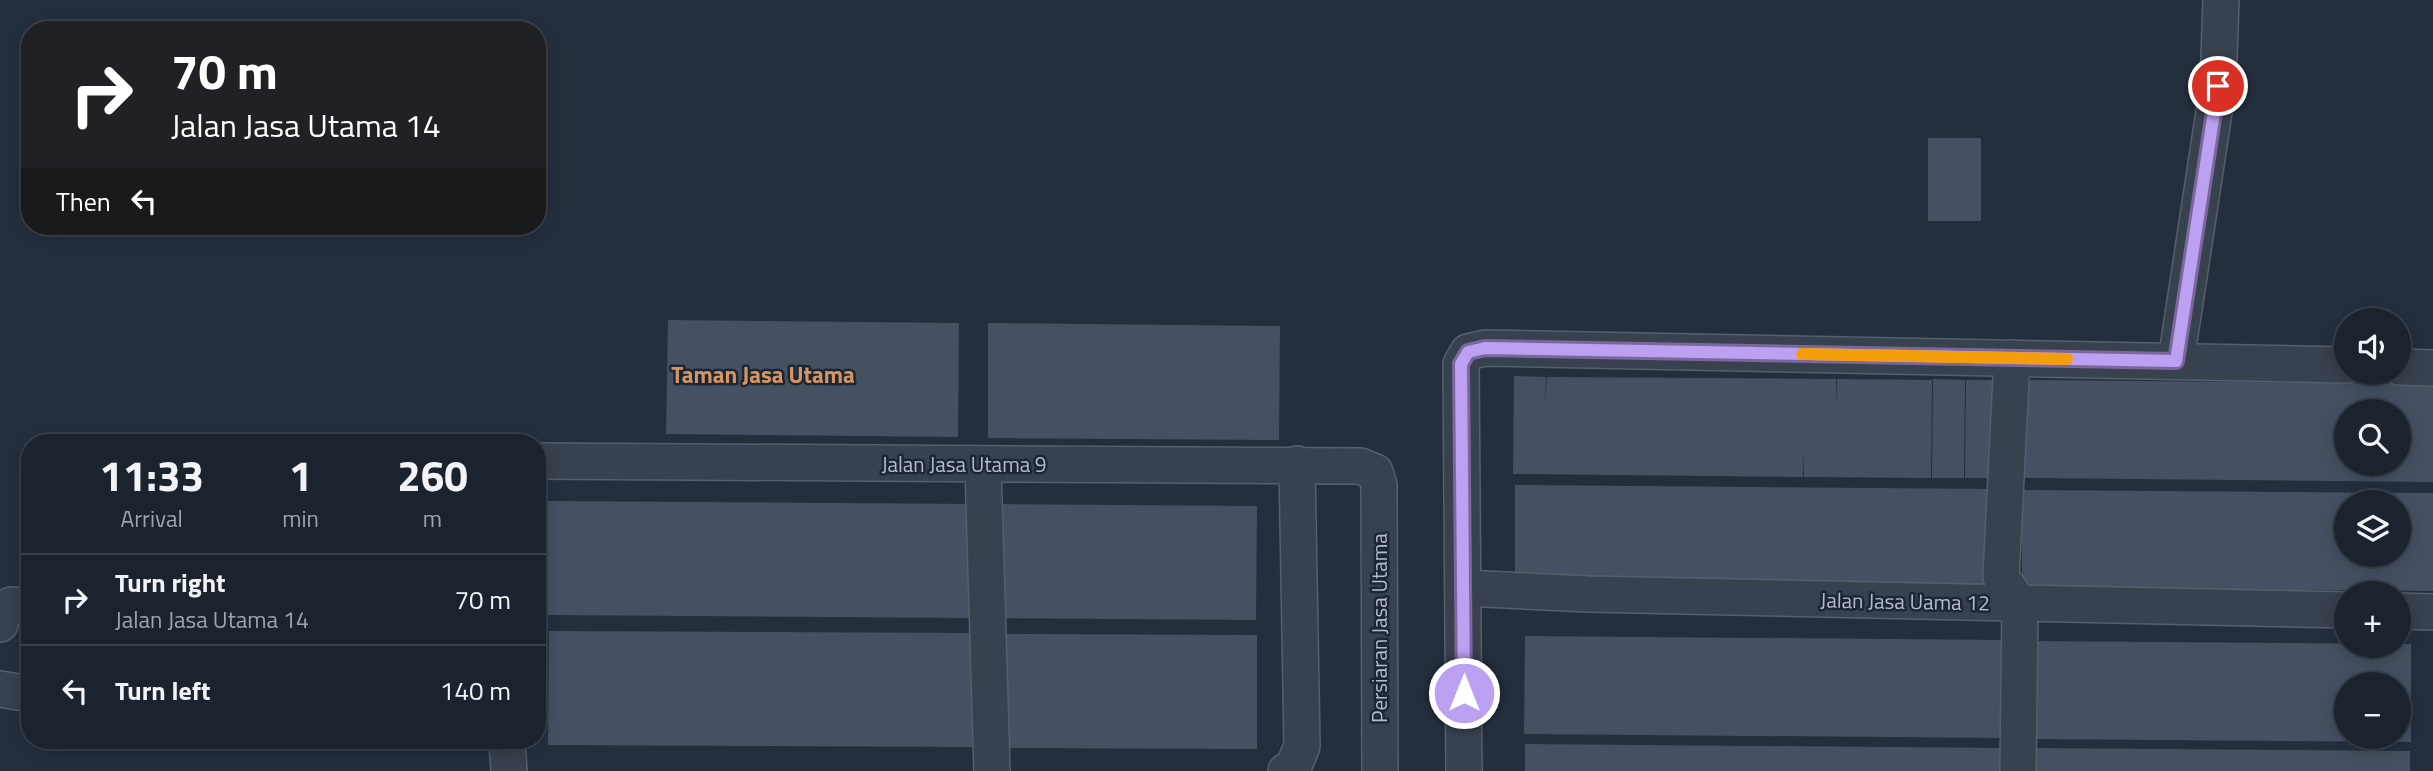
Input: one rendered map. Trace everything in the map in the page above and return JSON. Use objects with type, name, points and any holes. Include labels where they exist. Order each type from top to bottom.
[{"type":"street","points":[[2176,361],[2218,86],[2221,0]]},
{"type":"street","points":[[1464,771],[1461,364],[1468,352],[1485,348],[2334,365]]},
{"type":"street","points":[[2012,358],[2001,578],[2020,604],[2018,771]]},
{"type":"street","points":[[2411,367],[2433,368]]},
{"type":"street","name":"Jalan Jasa Utama 9","points":[[546,461],[983,466],[1297,464],[1360,466],[1375,472],[1379,485]]},
{"type":"street","points":[[1286,771],[1293,768],[1302,746],[1297,464]]},
{"type":"street","points":[[983,466],[992,771]]},
{"type":"street","name":"Persiaran Jasa Utama","points":[[1379,485],[1380,771]]},
{"type":"street","name":"Jalan Jasa Uama 12","points":[[1464,588],[2334,610]]},
{"type":"street","points":[[0,624],[3,611],[11,605],[21,606]]},
{"type":"street","points":[[2411,611],[2433,612]]},
{"type":"street","points":[[0,689],[21,692]]},
{"type":"street","points":[[508,749],[509,771]]},
{"type":"building","points":[[1928,138],[1981,138],[1981,221],[1928,221]]},
{"type":"building","points":[[668,320],[959,323],[958,437],[666,434]]},
{"type":"building","points":[[988,323],[1280,326],[1279,440],[988,438]]},
{"type":"building","points":[[1514,376],[1546,377],[1545,402],[1547,377],[1836,379],[1836,405],[1837,379],[1932,380],[1931,478],[1804,477],[1803,451],[1803,477],[1513,474]]},
{"type":"building","points":[[1933,379],[1965,380],[1964,478],[1932,478]]},
{"type":"building","points":[[1966,380],[1998,380],[1997,478],[1965,478]]},
{"type":"building","points":[[2024,380],[2433,384],[2433,482],[2023,478]]},
{"type":"building","points":[[1515,485],[1995,489],[1994,588],[1515,584]]},
{"type":"building","points":[[2022,490],[2334,492],[2334,567],[2411,567],[2411,493],[2433,493],[2433,591],[2411,591],[2411,581],[2334,581],[2334,590],[2022,588]]},
{"type":"building","points":[[548,501],[973,504],[972,618],[548,615]]},
{"type":"building","points":[[997,504],[1257,506],[1256,620],[997,618]]},
{"type":"building","points":[[549,631],[973,633],[972,747],[548,745]]},
{"type":"building","points":[[997,634],[1257,635],[1257,749],[996,748]]},
{"type":"building","points":[[1525,636],[2004,640],[2004,738],[1524,734]]},
{"type":"building","points":[[2028,641],[2334,643],[2334,658],[2411,658],[2411,672],[2334,672],[2334,741],[2027,739]]},
{"type":"building","points":[[1525,744],[2004,748],[2004,771],[1525,771]]},
{"type":"building","points":[[2027,748],[2410,751],[2410,771],[2026,771]]},
{"type":"slow traffic","points":[[1802,354],[2067,359]]},
{"type":"district","name":"Taman Jasa Utama","points":[[763,375]]},
{"type":"route","points":[[1464,693],[1461,364],[1468,352],[1485,348],[2176,361],[2218,86]]}]
